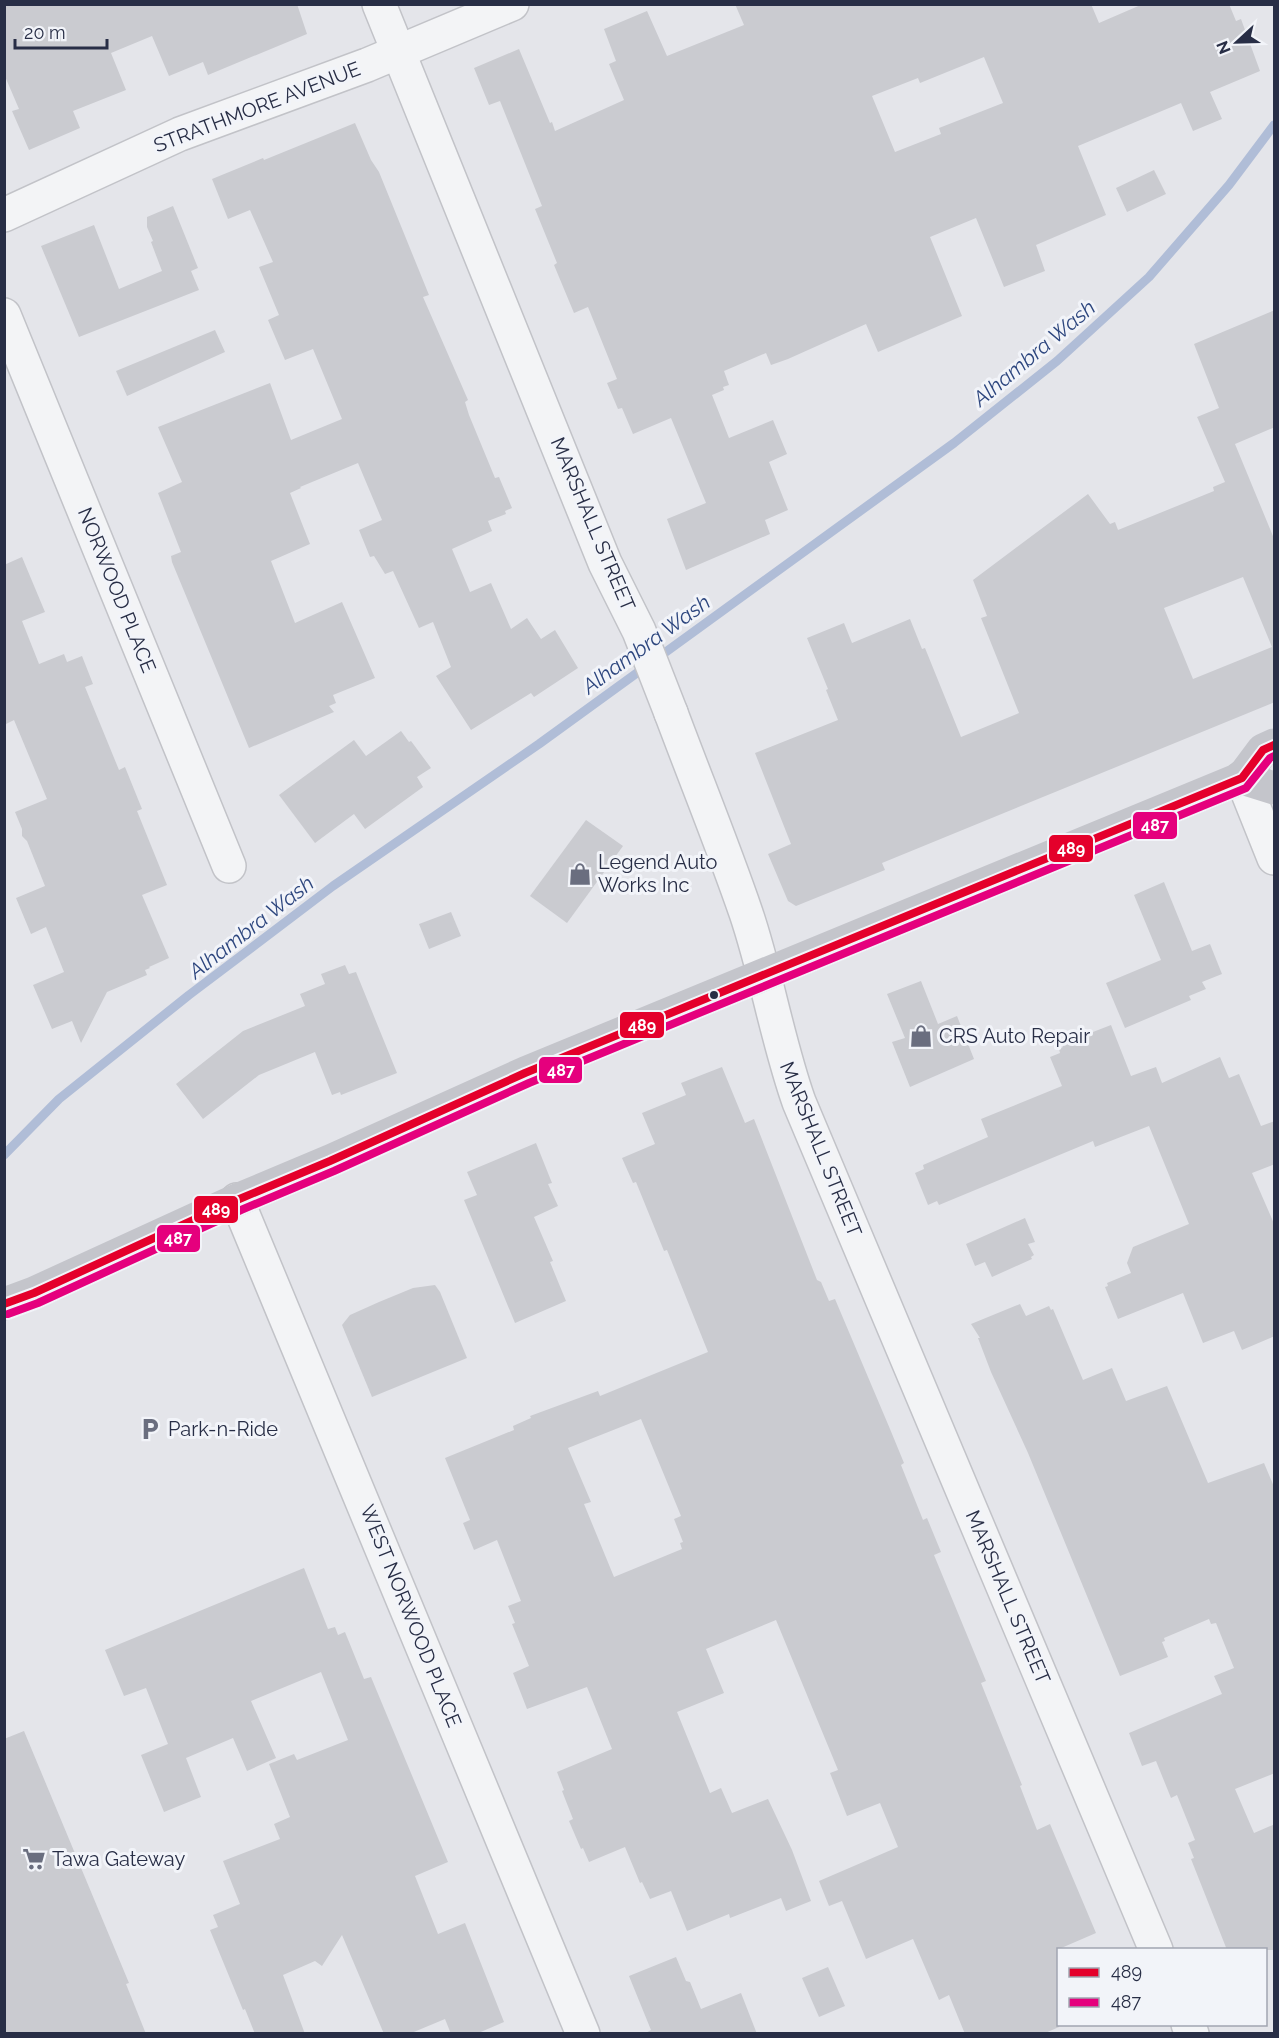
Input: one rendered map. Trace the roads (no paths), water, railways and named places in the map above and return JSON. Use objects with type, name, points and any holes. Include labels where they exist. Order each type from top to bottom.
[{"type":"main road","points":[[4,1304],[34,1293],[237,1200],[330,1161],[525,1073],[1242,778],[1263,750],[1275,745]]},
{"type":"main road","points":[[1242,778],[1275,788]]},
{"type":"street","name":"MARSHALL STREET","points":[[379,4],[605,563],[639,632],[670,713],[746,914],[775,1014],[784,1060],[799,1102],[1155,1948]]},
{"type":"street","name":"STRATHMORE AVENUE","points":[[4,215],[180,134],[398,52],[512,4]]},
{"type":"street","name":"NORWOOD PLACE","points":[[4,315],[229,866]]},
{"type":"street","points":[[1242,778],[1275,858]]},
{"type":"street","name":"WEST NORWOOD PLACE","points":[[237,1200],[583,2034]]},
{"type":"waterway","name":"Alhambra Wash","points":[[4,1155],[59,1099],[189,995],[333,886],[539,744],[954,443],[1057,361],[1149,277],[1229,185],[1274,125]]},
{"type":"place","name":"Legend Auto Works Inc","points":[[580,874]]},
{"type":"place","name":"CRS Auto Repair","points":[[921,1036]]},
{"type":"place","name":"Park-n-Ride","points":[[150,1429]]},
{"type":"place","name":"Tawa Gateway","points":[[34,1859]]}]
